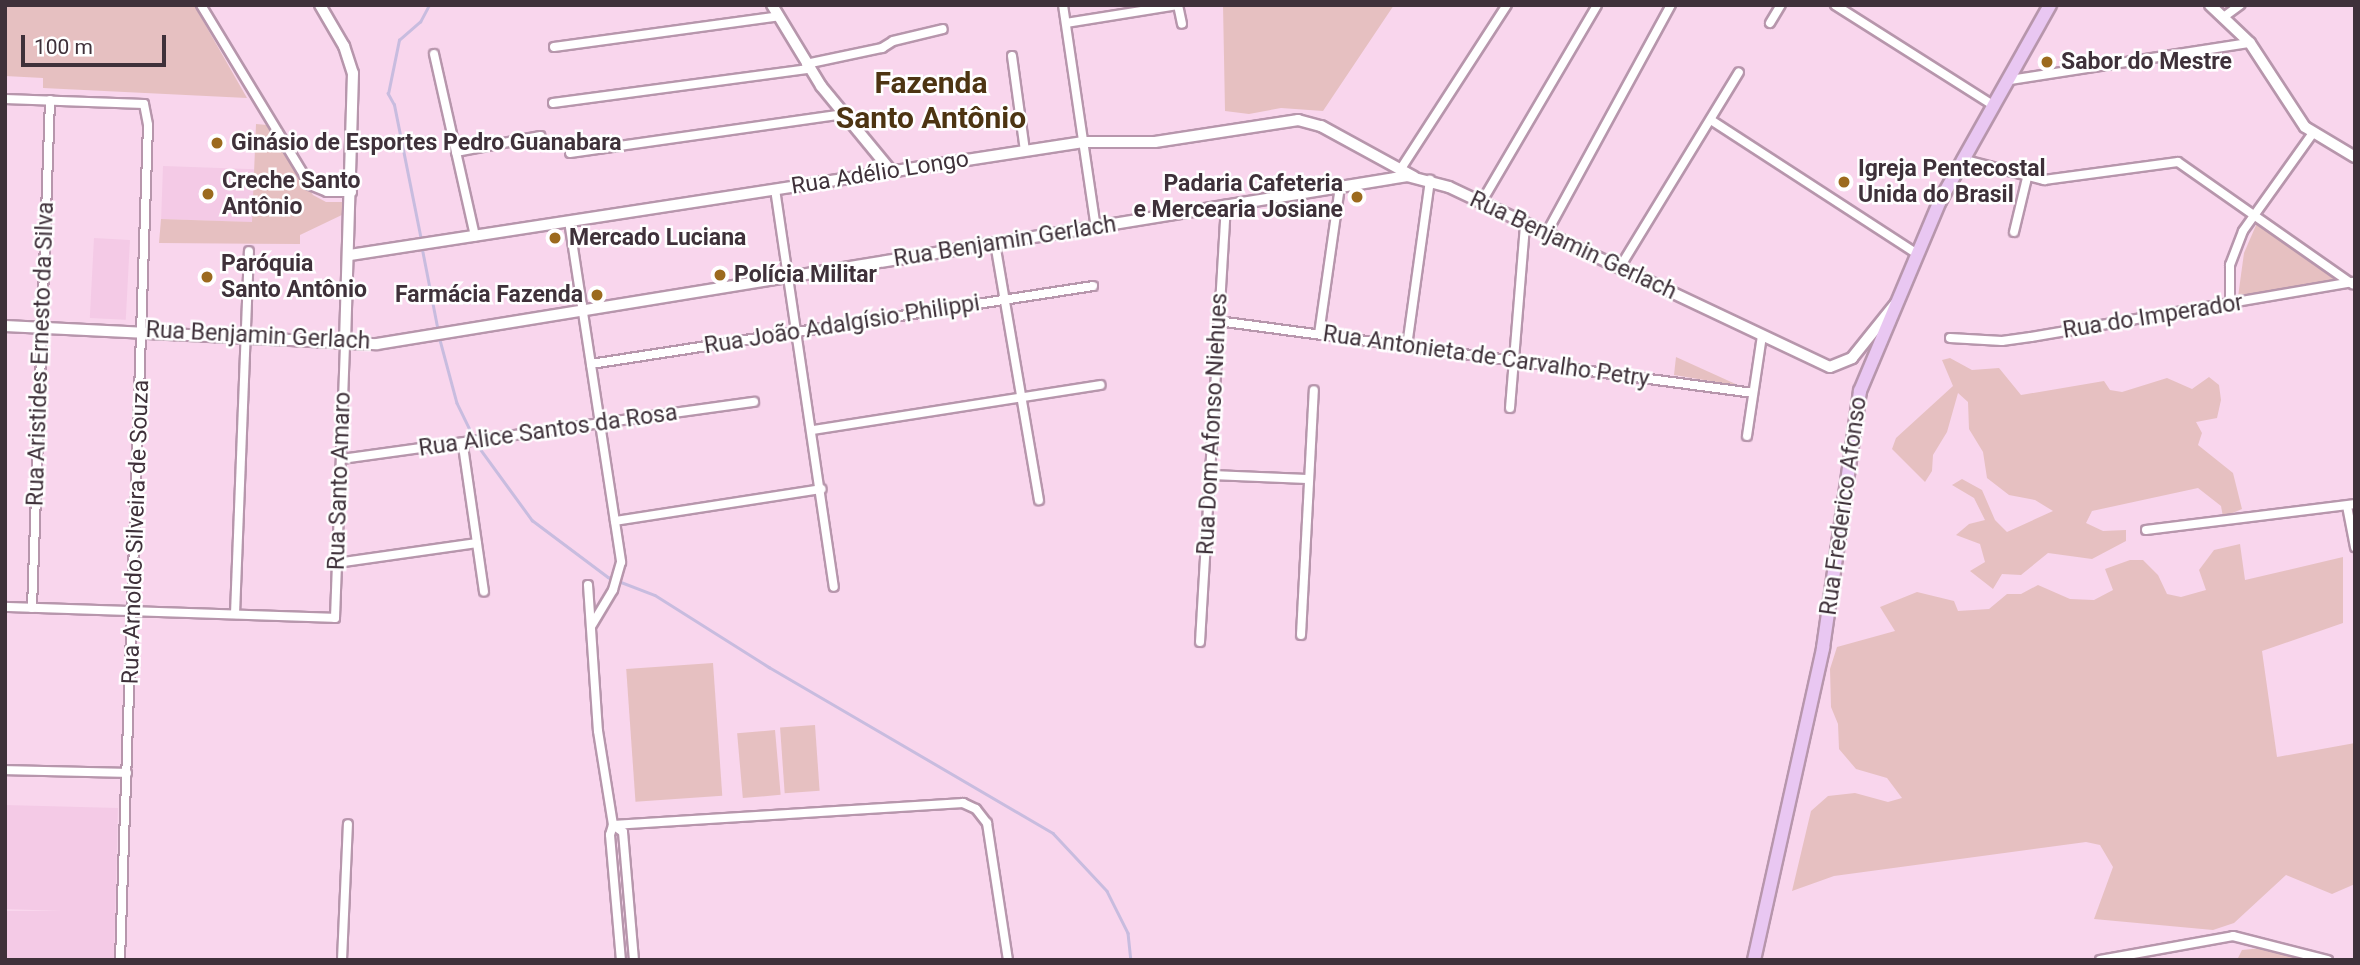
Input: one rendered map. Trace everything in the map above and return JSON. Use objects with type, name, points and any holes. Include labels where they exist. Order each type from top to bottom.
[{"type":"main road","points":[[320,5],[344,46],[354,73],[345,344]]},
{"type":"main road","points":[[772,5],[808,66],[891,171]]},
{"type":"main road","name":"Rua Frederico Afonso","points":[[1754,960],[1820,660],[1856,405],[1916,253],[1962,159],[2010,80],[2050,5]]},
{"type":"main road","points":[[2210,5],[2225,16],[2250,43],[2289,108],[2313,133],[2355,157]]},
{"type":"main road","name":"Rua Adélio Longo","points":[[350,255],[1083,142],[1165,141],[1298,120],[1321,126],[1414,177]]},
{"type":"main road","name":"Rua Benjamin Gerlach","points":[[5,326],[245,334],[345,344],[430,335],[582,307],[1096,228],[1340,186],[1401,172]]},
{"type":"main road","name":"Rua Benjamin Gerlach","points":[[1414,177],[1430,180],[1762,336],[1836,367],[1852,358],[1896,303]]},
{"type":"street","points":[[201,5],[310,185],[327,192],[352,192]]},
{"type":"street","points":[[1063,5],[1096,228]]},
{"type":"street","points":[[1066,23],[1178,5],[1182,24]]},
{"type":"street","points":[[1401,172],[1507,5]]},
{"type":"street","points":[[1481,203],[1597,5]]},
{"type":"street","points":[[1546,234],[1671,5]]},
{"type":"street","points":[[1770,23],[1781,5]]},
{"type":"street","points":[[1835,5],[1994,106]]},
{"type":"street","points":[[2225,16],[2240,5]]},
{"type":"street","points":[[554,47],[779,16]]},
{"type":"street","points":[[553,103],[808,66],[943,29]]},
{"type":"street","points":[[2010,80],[2250,43]]},
{"type":"street","points":[[434,54],[475,236]]},
{"type":"street","points":[[1012,56],[1026,151]]},
{"type":"street","points":[[1620,267],[1739,72]]},
{"type":"street","points":[[5,99],[50,100]]},
{"type":"street","name":"Rua Arnoldo Silveira de Souza","points":[[50,100],[144,104],[149,140],[120,960]]},
{"type":"street","name":"Rua Aristides Ernesto da Silva","points":[[32,608],[50,100]]},
{"type":"street","points":[[570,153],[844,114]]},
{"type":"street","points":[[1711,120],[1916,253]]},
{"type":"street","points":[[2230,305],[2230,265],[2255,214],[2313,133]]},
{"type":"street","points":[[456,152],[541,136]]},
{"type":"street","points":[[1962,159],[2027,178],[2045,180],[2178,162],[2353,283]]},
{"type":"street","points":[[2014,232],[2027,178]]},
{"type":"street","points":[[1407,346],[1430,180]]},
{"type":"street","points":[[1319,334],[1340,186]]},
{"type":"street","points":[[775,189],[822,489],[834,587]]},
{"type":"street","name":"Rua Dom Afonso Niehues","points":[[1200,642],[1226,205]]},
{"type":"street","points":[[569,221],[621,571],[592,625]]},
{"type":"street","points":[[1510,408],[1525,224]]},
{"type":"street","points":[[995,243],[1039,500]]},
{"type":"street","points":[[5,607],[235,614],[249,251]]},
{"type":"street","name":"Rua do Imperador","points":[[1950,338],[2002,341],[2353,283]]},
{"type":"street","name":"Rua João Adalgísio Philippi","points":[[591,364],[1093,286]]},
{"type":"street","name":"Rua Antonieta de Carvalho Petry","points":[[1218,321],[1753,393]]},
{"type":"street","points":[[1747,436],[1762,336]]},
{"type":"street","name":"Rua Santo Amaro","points":[[235,614],[335,618],[345,344]]},
{"type":"street","points":[[813,430],[1101,385]]},
{"type":"street","points":[[1301,635],[1314,390]]},
{"type":"street","name":"Rua Alice Santos da Rosa","points":[[342,459],[463,446],[600,421],[754,402]]},
{"type":"street","points":[[463,446],[484,591]]},
{"type":"street","points":[[1210,475],[1309,479]]},
{"type":"street","points":[[615,521],[822,489]]},
{"type":"street","points":[[2146,530],[2351,505],[2355,547]]},
{"type":"street","points":[[337,563],[477,543]]},
{"type":"street","points":[[587,585],[598,731],[613,825],[610,835],[621,960]]},
{"type":"street","points":[[5,770],[127,773]]},
{"type":"street","points":[[613,825],[963,803],[976,809],[987,823],[1008,960]]},
{"type":"street","points":[[342,960],[348,824]]},
{"type":"street","points":[[613,825],[623,832],[634,960]]},
{"type":"street","points":[[620,932],[632,932]]},
{"type":"street","points":[[2100,960],[2233,936],[2328,960]]},
{"type":"shaded area","points":[[5,5],[194,5],[247,98],[43,88],[43,78],[5,76]]},
{"type":"shaded area","points":[[1223,5],[1394,5],[1323,111],[1281,108],[1249,114],[1225,111]]},
{"type":"shaded area","points":[[256,124],[267,125],[313,195],[326,202],[346,202],[346,213],[300,235],[300,244],[159,243],[161,219],[252,222]]},
{"type":"shaded area","name":"Creche Santo Antônio","points":[[163,166],[255,169],[253,222],[161,219]]},
{"type":"shaded area","points":[[2257,223],[2340,280],[2238,297],[2244,253]]},
{"type":"shaded area","points":[[94,238],[130,240],[126,320],[90,318]]},
{"type":"shaded area","points":[[1676,357],[1740,386],[1674,375]]},
{"type":"shaded area","points":[[1950,358],[1972,370],[1999,368],[2021,395],[2104,381],[2110,390],[2122,392],[2167,378],[2192,389],[2209,377],[2219,385],[2221,400],[2217,418],[2196,422],[2202,433],[2198,445],[2233,473],[2242,509],[2223,517],[2221,506],[2198,488],[2092,511],[2086,523],[2103,531],[2126,530],[2126,541],[2092,559],[2048,553],[2021,575],[2002,574],[1993,589],[1970,571],[1985,562],[1980,544],[1956,535],[1969,524],[1985,520],[1974,498],[1952,485],[1962,479],[1982,490],[1995,520],[2007,532],[2053,511],[2035,500],[2009,495],[1987,478],[1983,452],[1969,429],[1968,402],[1958,393],[1947,432],[1933,455],[1932,471],[1925,482],[1892,449],[1896,438],[1953,386],[1942,360]]},
{"type":"shaded area","points":[[2240,544],[2245,580],[2343,557],[2343,623],[2262,651],[2277,757],[2355,743],[2355,884],[2332,894],[2286,875],[2234,923],[2213,930],[2094,919],[2113,867],[2100,845],[2086,842],[1834,876],[1792,891],[1811,811],[1828,796],[1855,793],[1888,802],[1902,798],[1887,778],[1856,769],[1839,749],[1838,724],[1831,707],[1830,669],[1837,647],[1895,631],[1880,607],[1917,592],[1954,601],[1958,611],[1989,609],[2007,594],[2021,594],[2038,585],[2070,599],[2094,600],[2113,590],[2105,569],[2130,560],[2143,560],[2158,575],[2167,594],[2181,597],[2206,590],[2199,570],[2214,550]]},
{"type":"shaded area","points":[[713,663],[722,796],[635,802],[626,669]]},
{"type":"shaded area","points":[[815,725],[820,791],[785,793],[780,727]]},
{"type":"shaded area","points":[[775,730],[781,795],[743,798],[737,733]]},
{"type":"shaded area","points":[[5,805],[118,808],[114,960],[5,960],[5,911],[62,911],[5,909]]},
{"type":"shaded area","points":[[2262,948],[2305,960],[2237,960],[2242,950]]},
{"type":"waterway","points":[[421,240],[394,105],[388,94],[399,40],[420,22],[429,5]]},
{"type":"waterway","points":[[422,247],[438,329]]},
{"type":"waterway","points":[[439,336],[457,403],[473,436]]},
{"type":"waterway","points":[[481,450],[532,520],[608,577],[655,595],[769,667],[1053,833],[1107,891],[1128,933],[1131,960]]},
{"type":"place","name":"Sabor do Mestre","points":[[2047,62]]},
{"type":"place","name":"Ginásio de Esportes Pedro Guanabara","points":[[217,143]]},
{"type":"place","name":"Igreja Pentecostal Unida do Brasil","points":[[1844,182]]},
{"type":"place","name":"Creche Santo Antônio","points":[[208,194]]},
{"type":"place","name":"Padaria Cafeteria e Mercearia Josiane","points":[[1357,197]]},
{"type":"place","name":"Mercado Luciana","points":[[555,238]]},
{"type":"place","name":"Polícia Militar","points":[[720,275]]},
{"type":"place","name":"Paróquia Santo Antônio","points":[[207,277]]},
{"type":"place","name":"Farmácia Fazenda","points":[[597,295]]},
{"type":"district","name":"Fazenda Santo Antônio","points":[[931,100]]}]
